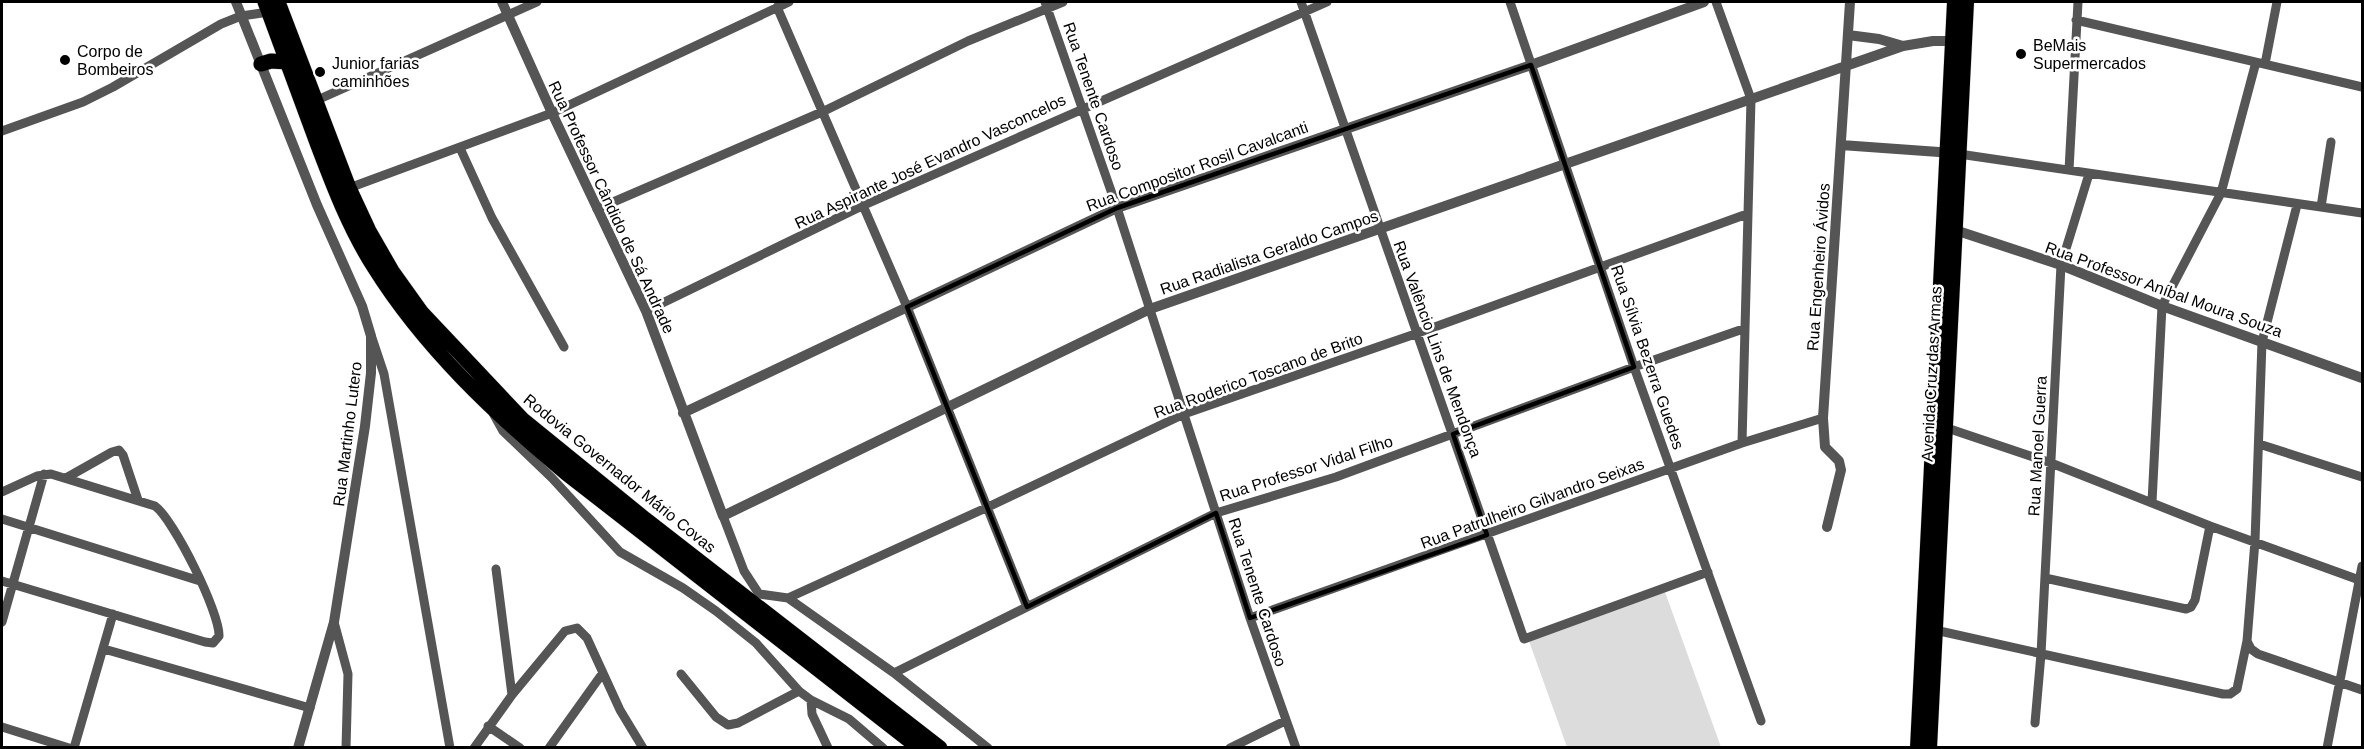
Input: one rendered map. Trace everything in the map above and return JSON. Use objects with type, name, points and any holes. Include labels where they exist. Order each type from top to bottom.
[{"type":"highway","name":"Rodovia Governador Mário Covas","points":[[271,5],[287,62],[339,200],[374,267],[413,322],[448,364],[490,407],[566,473],[919,747]]},
{"type":"highway","name":"Rodovia Governador Mário Covas","points":[[271,5],[315,101],[349,188],[369,231],[392,271],[422,313],[512,410],[755,598],[940,747]]},
{"type":"highway","points":[[261,64],[272,61],[287,62]]},
{"type":"main road","name":"Avenida Cruz das Armas","points":[[1917,747],[1953,153],[1958,41],[1954,2]]},
{"type":"main road","name":"Avenida Cruz das Armas","points":[[1958,41],[1967,2]]},
{"type":"main road","name":"Avenida Cruz das Armas","points":[[1930,747],[1954,230],[1953,153]]},
{"type":"street","name":"Rua Martinho Lutero","points":[[236,2],[317,205],[362,306],[371,336],[372,354],[365,426],[334,622],[298,747]]},
{"type":"street","name":"Rua Professor Cândido de Sá Andrade","points":[[502,2],[646,311],[755,598]]},
{"type":"street","points":[[315,101],[537,2]]},
{"type":"street","points":[[349,188],[552,113],[789,2]]},
{"type":"street","points":[[597,209],[822,112],[1046,5],[1063,2]]},
{"type":"street","name":"Rua Valêncio Lins de Mendonça","points":[[1301,2],[1524,639],[1708,572]]},
{"type":"street","name":"Rua Aspirante José Evandro Vasconcelos","points":[[646,311],[862,206],[1328,2]]},
{"type":"street","name":"Rua Sílvia Bezerra Guedes","points":[[1510,2],[1634,367],[1761,721]]},
{"type":"street","name":"Rua Compositor Rosil Cavalcanti","points":[[683,413],[1117,208],[1531,65],[1704,2]]},
{"type":"street","points":[[1716,2],[1751,99],[1743,329],[1742,443]]},
{"type":"street","name":"Rua Engenheiro Ávidos","points":[[1827,526],[1841,470],[1839,461],[1825,447],[1823,418],[1850,2]]},
{"type":"street","points":[[2069,170],[2078,2]]},
{"type":"street","points":[[2152,502],[2162,306],[2221,194],[2277,2]]},
{"type":"street","points":[[2,131],[83,102],[221,24],[271,5]]},
{"type":"street","name":"Rua Tenente Cardoso","points":[[1046,5],[1117,208],[1250,618],[1296,747]]},
{"type":"street","points":[[777,7],[907,307],[1027,607]]},
{"type":"street","points":[[2076,21],[2362,87]]},
{"type":"street","points":[[1848,35],[1903,46],[1958,41]]},
{"type":"street","name":"Rua Radialista Geraldo Campos","points":[[723,516],[1150,309],[1903,46]]},
{"type":"street","points":[[2321,207],[2331,142]]},
{"type":"street","points":[[1841,145],[1953,153],[2362,213]]},
{"type":"street","points":[[460,148],[492,218],[564,347]]},
{"type":"street","name":"Rua Manoel Guerra","points":[[2035,723],[2041,654],[2061,265],[2089,174]]},
{"type":"street","points":[[1935,630],[2198,689],[2230,694],[2237,689],[2247,641],[2255,541],[2262,342],[2297,205]]},
{"type":"street","name":"Rua Roderico Toscano de Brito","points":[[788,598],[1184,414],[1418,333],[1747,214]]},
{"type":"street","name":"Rua Professor Aníbal Moura Souza","points":[[1954,230],[2061,265],[2162,306],[2362,378]]},
{"type":"street","name":"Rua Professor Vidal Filho","points":[[894,673],[1216,513],[1336,477],[1743,329]]},
{"type":"street","points":[[371,336],[384,374],[450,747]]},
{"type":"street","points":[[490,407],[503,431],[552,478],[613,545],[634,561],[683,588],[737,627],[756,643],[799,691],[811,700],[849,719],[880,745],[891,726]]},
{"type":"street","name":"Rua Patrulheiro Gilvandro Seixas","points":[[1250,618],[1742,443],[1823,418]]},
{"type":"street","points":[[1944,427],[2051,463],[2210,526],[2361,580]]},
{"type":"street","points":[[2259,444],[2362,477]]},
{"type":"street","points":[[66,478],[119,450],[123,455],[138,500]]},
{"type":"street","points":[[2,622],[44,474]]},
{"type":"street","points":[[2,492],[44,474],[66,478],[155,507],[167,517],[200,581],[216,616],[220,631],[217,641],[205,642],[2,581]]},
{"type":"street","points":[[2,519],[200,581]]},
{"type":"street","points":[[2045,578],[2186,609],[2191,607],[2195,600],[2210,526]]},
{"type":"street","points":[[2327,747],[2362,566]]},
{"type":"street","points":[[496,569],[512,695]]},
{"type":"street","points":[[755,598],[771,594],[788,598],[894,673],[988,747]]},
{"type":"street","points":[[74,747],[113,614]]},
{"type":"street","points":[[334,622],[348,674],[346,747]]},
{"type":"street","points":[[474,747],[512,695],[565,631],[577,628],[584,633],[639,747]]},
{"type":"street","points":[[2247,641],[2251,649],[2258,654],[2362,690]]},
{"type":"street","points":[[104,649],[310,708]]},
{"type":"street","points":[[549,747],[602,674]]},
{"type":"street","points":[[681,674],[716,717],[728,725],[738,723],[799,691]]},
{"type":"street","points":[[811,700],[812,714],[828,747]]},
{"type":"street","points":[[1230,747],[1285,721]]},
{"type":"street","points":[[488,726],[520,747]]},
{"type":"street","points":[[2,727],[69,747]]},
{"type":"highlighted area","points":[[1531,65],[1634,367],[1453,434],[1487,535],[1250,618],[1216,513],[1027,607],[907,307],[1117,208]]},
{"type":"shaded area","points":[[1665,592],[1721,747],[1567,747],[1529,641]]},
{"type":"place","name":"BeMais Supermercados","points":[[2021,54]]},
{"type":"place","name":"Corpo de Bombeiros","points":[[65,60]]},
{"type":"place","name":"Junior farias caminhões","points":[[320,72]]}]
